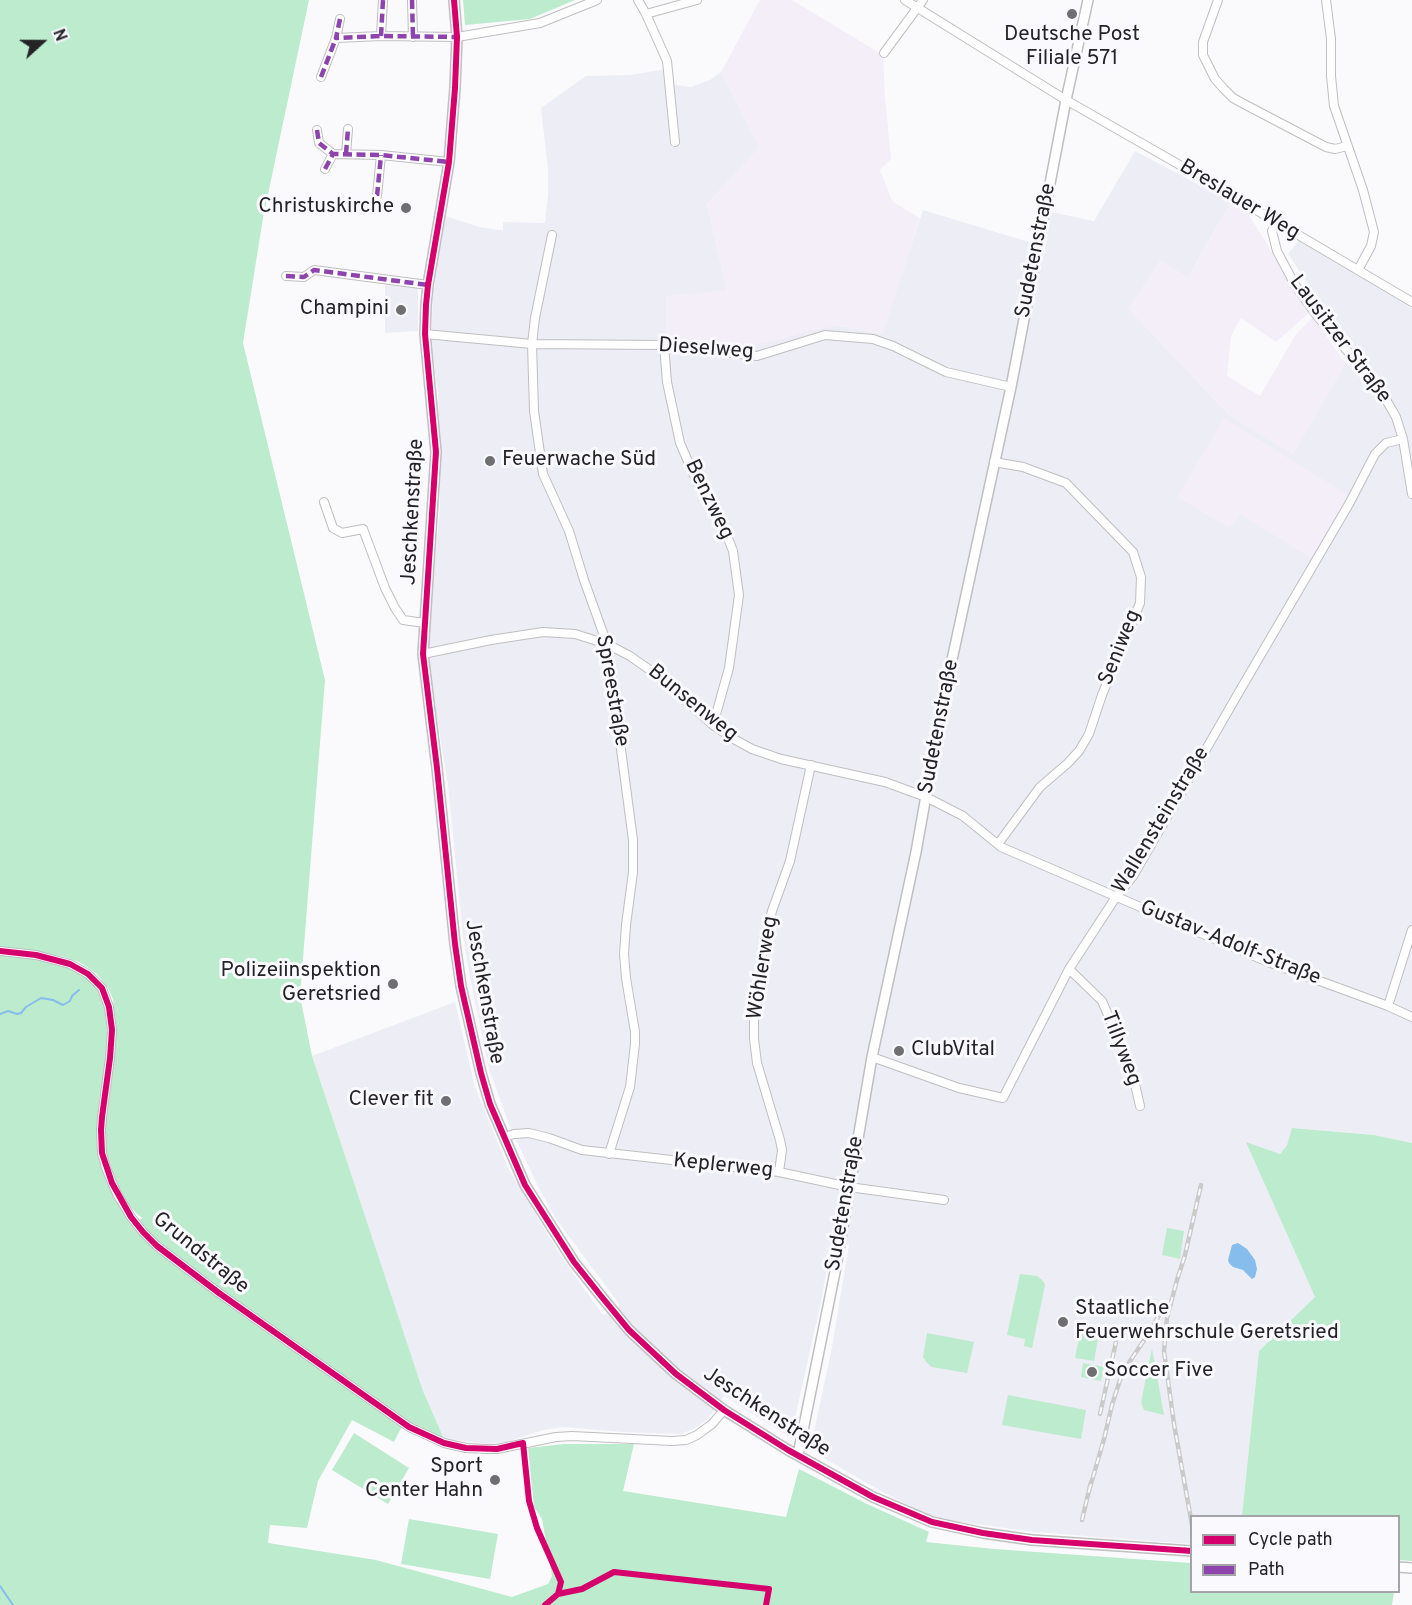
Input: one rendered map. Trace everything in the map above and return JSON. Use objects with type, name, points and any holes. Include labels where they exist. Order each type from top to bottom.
[{"type":"street","points":[[381,36],[383,0]]},
{"type":"street","points":[[412,0],[412,37]]},
{"type":"street","name":"Jeschkenstraße","points":[[454,0],[457,37],[449,162],[428,285],[425,334],[436,452],[423,654],[459,974],[490,1104],[525,1185],[574,1262],[601,1296],[629,1330],[676,1374],[724,1410],[873,1497],[932,1522],[983,1533],[1032,1540],[1190,1551]]},
{"type":"street","points":[[336,38],[457,37],[540,23],[597,0]]},
{"type":"street","points":[[638,0],[667,61],[675,142]]},
{"type":"street","points":[[646,14],[697,0]]},
{"type":"street","name":"Breslauer Weg","points":[[905,0],[1066,100],[1412,303]]},
{"type":"street","points":[[884,53],[923,0]]},
{"type":"street","name":"Sudetenstraße","points":[[798,1455],[836,1267],[872,1057],[916,852],[942,706],[1011,387],[1066,100],[1088,0]]},
{"type":"street","points":[[1218,0],[1203,42],[1203,55],[1215,79],[1244,104],[1326,147],[1335,149],[1347,147]]},
{"type":"street","points":[[1326,0],[1331,39],[1334,106],[1363,190],[1374,232],[1371,246],[1358,270]]},
{"type":"street","points":[[321,77],[336,38],[340,19]]},
{"type":"street","points":[[346,154],[348,129]]},
{"type":"street","points":[[317,130],[319,143],[333,154],[381,155],[449,162]]},
{"type":"street","points":[[325,169],[333,154]]},
{"type":"street","points":[[377,196],[381,155]]},
{"type":"street","name":"Lausitzer Straße","points":[[1276,222],[1272,231],[1277,251],[1295,285],[1318,317],[1380,389],[1396,417],[1403,439],[1412,494]]},
{"type":"street","name":"Spreestraße","points":[[552,235],[532,344],[534,411],[543,474],[568,531],[607,644],[633,840],[633,872],[624,954],[635,1032],[630,1087],[609,1154]]},
{"type":"street","points":[[286,276],[304,277],[314,270],[428,285]]},
{"type":"street","name":"Dieselweg","points":[[425,334],[532,344],[664,345],[757,356],[825,335],[873,339],[893,346],[946,372],[1011,387]]},
{"type":"street","name":"Benzweg","points":[[664,345],[667,382],[680,443],[697,482],[722,520],[733,551],[739,595],[729,668],[713,725]]},
{"type":"street","name":"Wallensteinstraße","points":[[872,1057],[959,1088],[1003,1098],[1070,969],[1116,897],[1133,876],[1349,504],[1375,454],[1386,443],[1403,439]]},
{"type":"street","name":"Seniweg","points":[[994,462],[1023,467],[1066,483],[1133,552],[1140,577],[1140,603],[1102,695],[1089,734],[1079,751],[1068,763],[1040,787],[999,844]]},
{"type":"street","name":"Jeschkenstraße","points":[[324,502],[333,528],[342,532],[363,530],[386,588],[403,620],[425,623]]},
{"type":"street","name":"Bunsenweg","points":[[423,654],[543,632],[575,634],[607,644],[630,656],[657,675],[713,725],[765,755],[885,782],[926,797]]},
{"type":"street","name":"Wöhlerweg","points":[[779,1172],[782,1150],[757,1063],[754,1016],[763,947],[772,911],[790,861],[811,765]]},
{"type":"street","name":"Gustav-Adolf-Straße","points":[[926,797],[963,816],[1001,847],[1268,962],[1412,1017]]},
{"type":"street","points":[[1388,1006],[1412,930]]},
{"type":"street","name":"Grundstraße","points":[[0,951],[36,955],[70,964],[88,974],[102,988],[109,1007],[112,1030],[102,1117],[102,1153],[111,1182],[143,1233],[219,1293],[409,1427],[444,1443],[466,1448],[497,1449],[572,1436],[672,1442],[686,1440],[697,1435],[710,1426],[724,1410]]},
{"type":"street","name":"Tillyweg","points":[[1070,969],[1102,1000],[1132,1071],[1140,1106]]},
{"type":"street","name":"Keplerweg","points":[[504,1137],[529,1133],[549,1137],[582,1150],[779,1172],[849,1187],[944,1200]]},
{"type":"shaded area","points":[[760,0],[792,0],[883,55],[891,159],[880,170],[892,201],[920,218],[883,334],[838,325],[811,330],[777,341],[745,346],[666,338],[666,296],[727,290],[707,204],[759,147],[721,72]]},
{"type":"shaded area","points":[[672,68],[675,85],[691,87],[710,80],[721,72],[760,147],[707,204],[727,290],[811,330],[838,325],[882,334],[923,210],[1032,243],[1045,250],[1051,212],[1094,221],[1135,151],[1231,202],[1188,277],[1226,413],[1293,454],[1352,351],[1288,254],[1300,239],[1412,308],[1412,1143],[1374,1135],[1293,1128],[1287,1145],[1280,1154],[1247,1143],[1315,1297],[1259,1351],[1242,1515],[1190,1515],[1190,1544],[1034,1532],[933,1518],[817,1454],[811,1446],[832,1347],[849,1244],[831,1245],[821,1302],[793,1427],[786,1435],[724,1396],[708,1419],[694,1429],[681,1434],[563,1427],[543,1430],[507,1442],[487,1444],[444,1439],[423,1391],[312,1056],[455,1002],[475,1087],[509,1170],[562,1258],[603,1315],[620,1305],[556,1219],[510,1127],[489,1069],[463,936],[448,785],[426,650],[440,508],[438,392],[431,343],[433,295],[445,216],[480,227],[499,230],[503,230],[503,222],[545,223],[548,170],[541,108],[586,76],[630,75]]},
{"type":"shaded area","points":[[1231,202],[1247,212],[1288,282],[1310,312],[1276,342],[1241,318],[1231,336],[1227,376],[1260,396],[1296,334],[1313,317],[1345,363],[1293,455],[1226,413],[1128,309],[1160,260],[1188,277]]},
{"type":"shaded area","name":"Champini","points":[[385,285],[418,288],[418,331],[385,333]]},
{"type":"shaded area","points":[[1224,418],[1348,495],[1312,559],[1240,514],[1230,528],[1177,497]]},
{"type":"green space","points":[[0,0],[309,0],[263,218],[243,343],[325,680],[300,996],[312,1056],[423,1391],[444,1439],[405,1420],[394,1442],[352,1420],[318,1481],[307,1528],[270,1525],[268,1543],[376,1560],[512,1597],[548,1584],[552,1576],[542,1519],[534,1507],[528,1448],[564,1444],[634,1444],[623,1491],[786,1517],[799,1469],[867,1504],[929,1532],[926,1542],[1190,1563],[1190,1593],[1394,1593],[1392,1605],[0,1605],[0,955],[33,958],[77,969],[97,986],[104,999],[109,1023],[97,1128],[100,1160],[113,1194],[132,1223],[143,1218],[127,1203],[112,1174],[106,1153],[105,1122],[116,1032],[113,999],[108,988],[96,973],[79,962],[65,957],[0,947]]},
{"type":"green space","points":[[463,0],[575,0],[530,19],[465,25]]},
{"type":"green space","points":[[1292,1128],[1374,1135],[1412,1143],[1412,1561],[1400,1560],[1400,1515],[1242,1515],[1259,1351],[1315,1297],[1246,1142],[1280,1154],[1287,1145]]},
{"type":"green space","points":[[1167,1228],[1184,1231],[1180,1259],[1162,1255]]},
{"type":"green space","points":[[1020,1274],[1037,1276],[1045,1285],[1032,1348],[1024,1346],[1025,1339],[1007,1335]]},
{"type":"green space","points":[[1082,1323],[1100,1327],[1094,1361],[1075,1358]]},
{"type":"green space","points":[[927,1333],[974,1342],[967,1373],[932,1367],[927,1363],[923,1357]]},
{"type":"green space","points":[[1152,1349],[1164,1415],[1144,1410],[1141,1402]]},
{"type":"green space","name":"Soccer Five","points":[[1083,1363],[1104,1367],[1101,1381],[1081,1377]]},
{"type":"green space","points":[[1008,1395],[1086,1410],[1081,1439],[1002,1425]]},
{"type":"green space","points":[[354,1433],[409,1468],[388,1504],[332,1470]]},
{"type":"green space","points":[[409,1519],[498,1534],[490,1579],[401,1564]]},
{"type":"water","points":[[1238,1243],[1247,1249],[1255,1260],[1257,1269],[1252,1279],[1243,1270],[1229,1263],[1232,1245]]},
{"type":"waterway","points":[[0,1014],[8,1011],[21,1013],[41,998],[63,1005],[70,1001],[79,990]]},
{"type":"waterway","points":[[0,1586],[13,1605]]},
{"type":"railway","points":[[1190,1515],[1164,1351],[1167,1318],[1185,1255],[1201,1185]]},
{"type":"railway","points":[[1089,1491],[1120,1380],[1165,1304]]},
{"type":"railway","points":[[1100,1414],[1116,1342]]},
{"type":"railway","points":[[1082,1520],[1091,1482]]},
{"type":"marked path","points":[[381,36],[383,0]]},
{"type":"marked path","points":[[412,0],[413,37]]},
{"type":"marked path","points":[[340,19],[336,38],[457,37]]},
{"type":"marked path","points":[[321,77],[336,38]]},
{"type":"marked path","points":[[346,154],[348,129]]},
{"type":"marked path","points":[[317,130],[319,143],[333,154]]},
{"type":"marked path","points":[[325,169],[333,154],[381,155],[449,162]]},
{"type":"marked path","points":[[377,196],[381,155]]},
{"type":"marked path","points":[[286,276],[304,277],[314,270],[428,285]]},
{"type":"cycle path","points":[[454,0],[457,37],[449,162],[426,305],[425,334],[436,452],[423,654],[461,986],[490,1104],[525,1185],[574,1262],[601,1296],[629,1330],[676,1374],[724,1410],[788,1450],[873,1497],[932,1522],[983,1533],[1032,1540],[1190,1551]]},
{"type":"cycle path","points":[[0,951],[36,955],[70,964],[88,974],[102,988],[109,1007],[112,1030],[102,1117],[102,1153],[112,1183],[131,1217],[157,1246],[219,1293],[409,1427],[444,1443],[466,1448],[497,1449],[523,1443],[529,1501],[537,1528],[561,1582],[558,1594],[545,1605]]},
{"type":"cycle path","points":[[558,1594],[582,1589],[614,1572],[769,1589],[766,1605]]},
{"type":"place","name":"Deutsche Post Filiale 571","points":[[1072,14]]},
{"type":"place","name":"Christuskirche","points":[[406,208]]},
{"type":"place","name":"Champini","points":[[401,310]]},
{"type":"place","name":"Feuerwache Süd","points":[[490,461]]},
{"type":"place","name":"Polizeiinspektion Geretsried","points":[[393,984]]},
{"type":"place","name":"ClubVital","points":[[899,1051]]},
{"type":"place","name":"Clever fit","points":[[446,1101]]},
{"type":"place","name":"Staatliche Feuerwehrschule Geretsried","points":[[1063,1322]]},
{"type":"place","name":"Soccer Five","points":[[1092,1372]]},
{"type":"place","name":"Sport Center Hahn","points":[[495,1480]]}]
